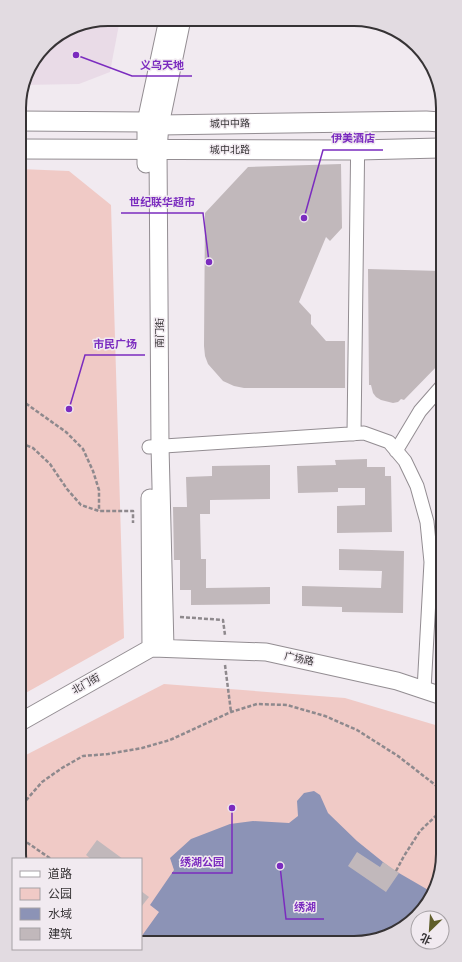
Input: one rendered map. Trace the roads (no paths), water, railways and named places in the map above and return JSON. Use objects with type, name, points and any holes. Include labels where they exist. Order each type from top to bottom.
[{"type":"main road","name":"城中中路","points":[[26,122],[153,124],[436,122]]},
{"type":"main road","name":"城中北路","points":[[26,149],[358,150],[436,148]]},
{"type":"street","name":"南门街","points":[[158,648],[152,149],[153,124],[167,26]]},
{"type":"street","name":"南门街","points":[[153,124],[180,26]]},
{"type":"street","points":[[354,434],[358,122]]},
{"type":"street","points":[[396,451],[420,412],[436,393]]},
{"type":"street","points":[[155,447],[364,433],[389,442],[405,461],[417,486],[427,522],[431,562],[424,690]]},
{"type":"street","name":"广场路","points":[[158,648],[266,652],[397,681],[436,694]]},
{"type":"street","name":"北门街","points":[[26,719],[158,648]]},
{"type":"water","points":[[314,791],[320,795],[328,813],[357,841],[392,869],[428,890],[416,908],[414,910],[410,910],[410,914],[395,925],[385,930],[365,935],[142,936],[159,912],[150,905],[174,870],[170,858],[191,839],[230,824],[253,821],[289,823],[298,816],[297,801],[304,793]]},
{"type":"place","name":"义乌天地","points":[[76,55]]},
{"type":"place","name":"伊美酒店","points":[[304,218]]},
{"type":"place","name":"世纪联华超市","points":[[209,262]]},
{"type":"place","name":"市民广场","points":[[69,409]]},
{"type":"place","name":"绣湖公园","points":[[232,808]]},
{"type":"place","name":"绣湖","points":[[280,866]]}]
